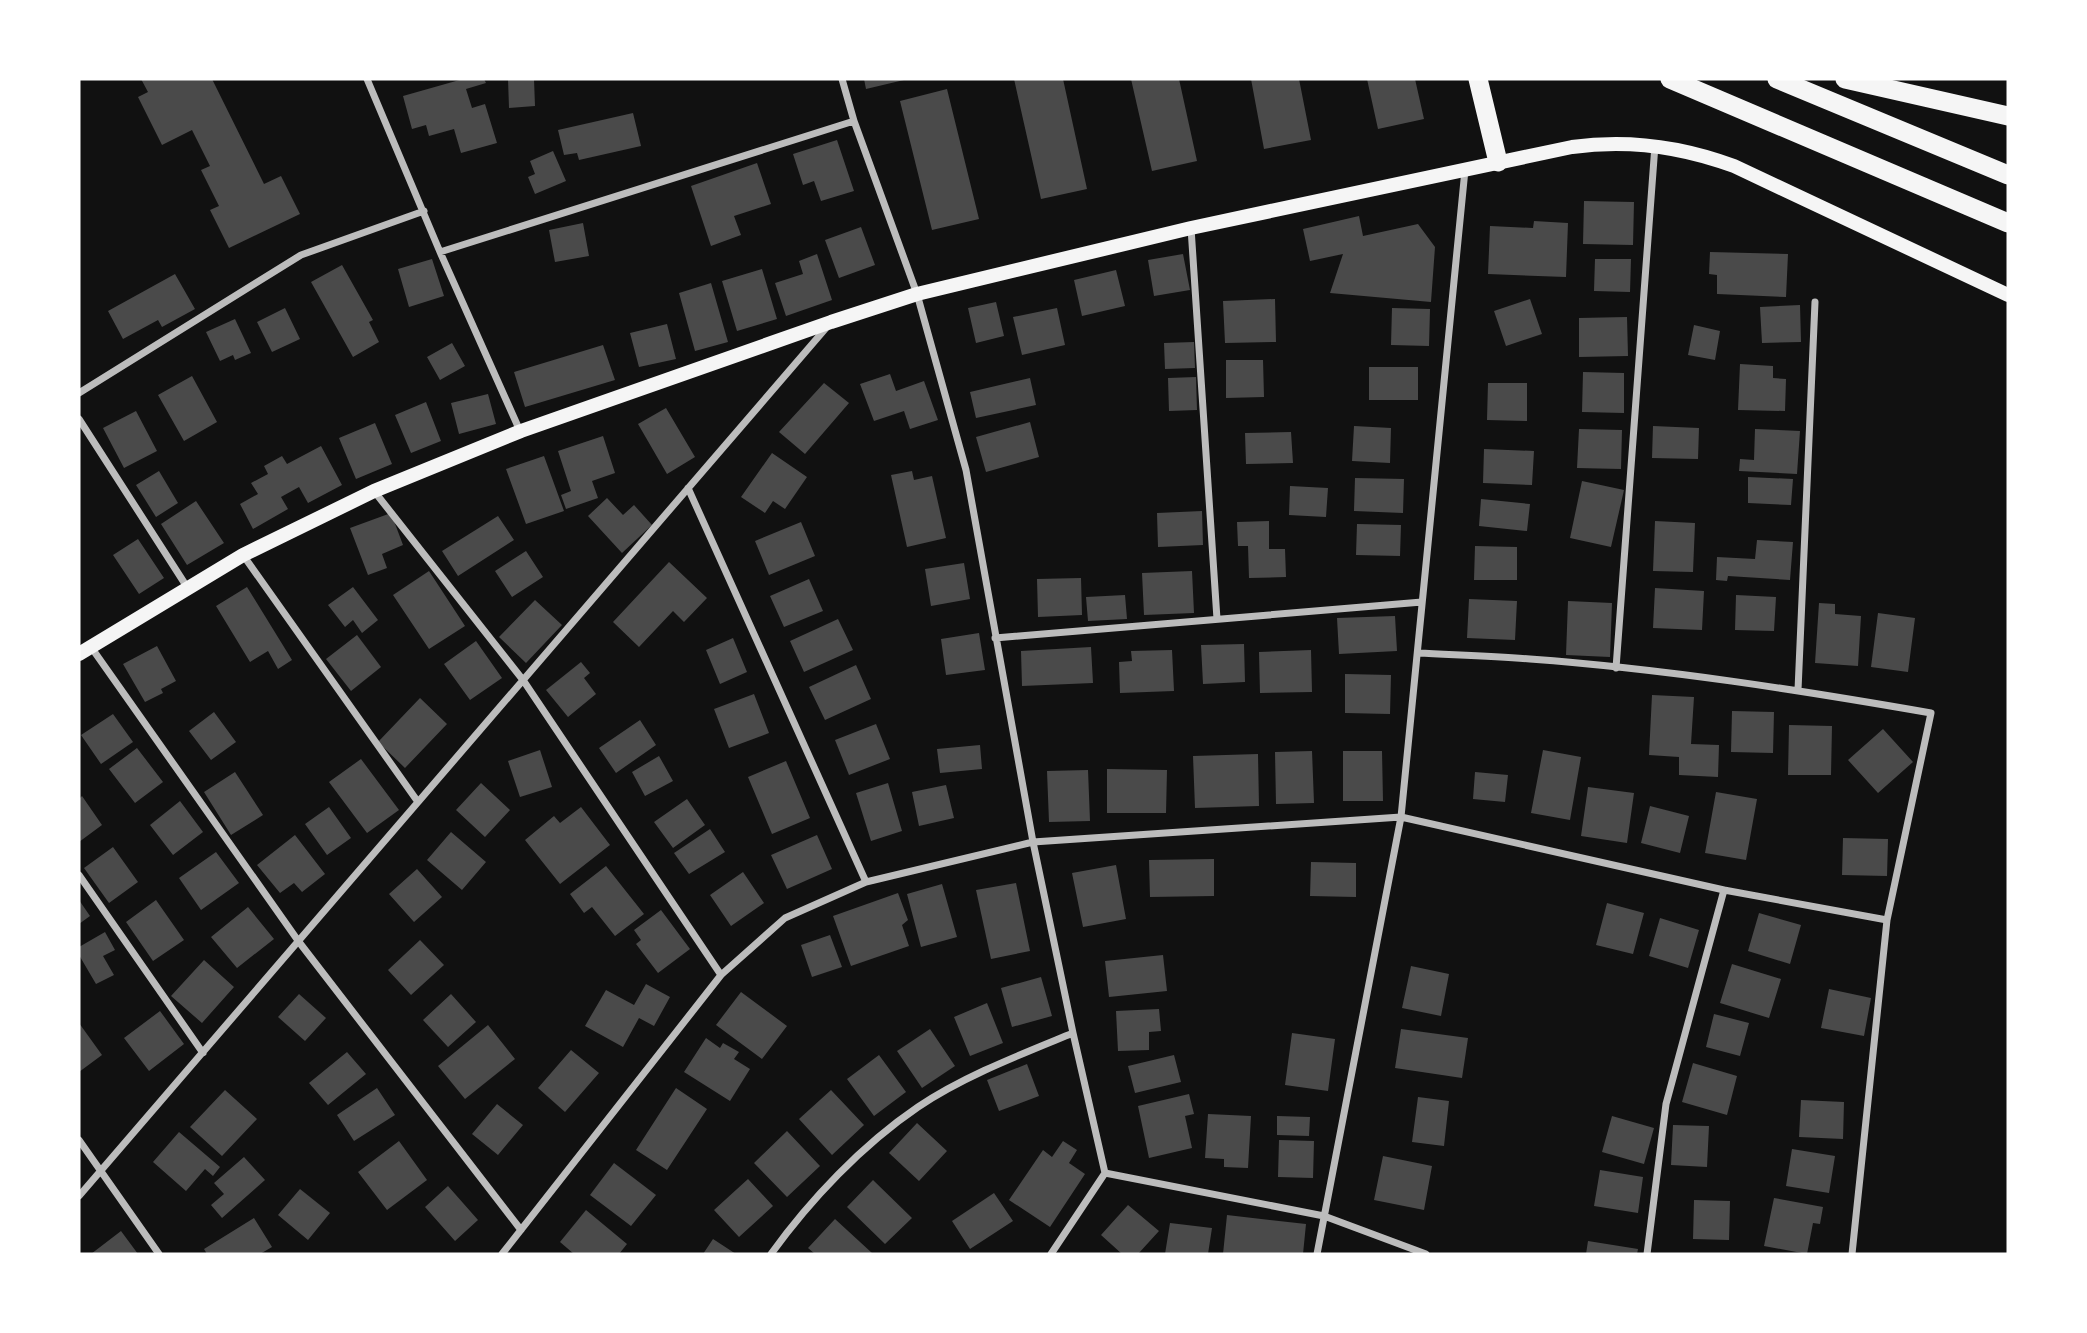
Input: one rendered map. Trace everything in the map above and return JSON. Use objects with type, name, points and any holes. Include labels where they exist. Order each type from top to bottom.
[{"type":"highway","points":[[1478,79],[1498,163]]},
{"type":"highway","points":[[1671,79],[2008,223]]},
{"type":"highway","points":[[1777,79],[2008,175]]},
{"type":"highway","points":[[1845,79],[2008,116]]},
{"type":"main road","points":[[85,651],[243,555],[374,491],[521,431],[831,322],[917,294],[1191,228],[1465,169],[1597,144],[1655,145],[1683,150],[1734,166],[2008,295]]},
{"type":"street","points":[[367,79],[440,252],[521,431]]},
{"type":"street","points":[[842,79],[854,121],[917,294],[966,470],[1033,842],[1105,1173],[1051,1254]]},
{"type":"street","points":[[440,252],[854,121]]},
{"type":"street","points":[[1616,668],[1655,145]]},
{"type":"street","points":[[1317,1254],[1401,817],[1465,169]]},
{"type":"street","points":[[79,393],[301,255],[424,211]]},
{"type":"street","points":[[1191,228],[1217,619]]},
{"type":"street","points":[[1798,690],[1815,302]]},
{"type":"street","points":[[79,1196],[831,322]]},
{"type":"street","points":[[79,419],[187,587]]},
{"type":"street","points":[[688,488],[866,882]]},
{"type":"street","points":[[374,491],[523,680],[721,975]]},
{"type":"street","points":[[243,555],[418,802]]},
{"type":"street","points":[[995,638],[1422,602]]},
{"type":"street","points":[[85,651],[299,942],[521,1230]]},
{"type":"street","points":[[1418,653],[1531,659],[1616,668],[1798,690],[1931,713],[1887,920],[1852,1254]]},
{"type":"street","points":[[502,1254],[721,975],[785,918],[866,882],[1033,842],[1401,817],[1724,890],[1887,920]]},
{"type":"street","points":[[79,875],[203,1053]]},
{"type":"street","points":[[1647,1254],[1666,1104],[1724,890]]},
{"type":"street","points":[[771,1254],[849,1163],[918,1107],[996,1065],[1073,1034]]},
{"type":"street","points":[[79,1140],[159,1254]]},
{"type":"street","points":[[1105,1173],[1324,1216],[1426,1254]]},
{"type":"building","points":[[141,79],[212,79],[264,184],[281,176],[300,214],[229,248],[210,210],[219,206],[201,170],[210,166],[192,130],[162,145],[138,97],[148,92]]},
{"type":"building","points":[[463,79],[484,79],[486,83],[466,89],[472,108],[485,104],[497,143],[461,153],[454,129],[429,136],[426,125],[412,129],[403,96]]},
{"type":"building","points":[[508,79],[534,79],[535,106],[509,108]]},
{"type":"building","points":[[864,79],[903,79],[904,80],[866,89]]},
{"type":"building","points":[[1014,79],[1063,79],[1087,189],[1041,199]]},
{"type":"building","points":[[1131,79],[1179,79],[1197,161],[1152,171]]},
{"type":"building","points":[[1251,79],[1299,79],[1311,140],[1264,149]]},
{"type":"building","points":[[1367,79],[1415,79],[1424,119],[1378,129]]},
{"type":"building","points":[[947,89],[979,219],[932,230],[900,101]]},
{"type":"building","points":[[633,113],[641,146],[579,160],[577,153],[564,155],[558,130]]},
{"type":"building","points":[[837,140],[854,191],[821,201],[814,181],[803,185],[793,154]]},
{"type":"building","points":[[553,151],[566,181],[535,194],[528,177],[535,174],[530,161]]},
{"type":"building","points":[[757,163],[771,204],[734,216],[741,235],[711,246],[691,186]]},
{"type":"building","points":[[1584,201],[1634,202],[1633,245],[1583,244]]},
{"type":"building","points":[[1359,216],[1363,236],[1418,224],[1435,247],[1431,302],[1330,293],[1343,254],[1310,261],[1303,229]]},
{"type":"building","points":[[1534,221],[1568,223],[1566,277],[1488,274],[1490,226],[1533,228]]},
{"type":"building","points":[[583,223],[589,256],[555,262],[549,230]]},
{"type":"building","points":[[861,227],[875,265],[839,278],[825,240]]},
{"type":"building","points":[[1710,252],[1788,254],[1786,297],[1717,294],[1717,275],[1709,274]]},
{"type":"building","points":[[817,254],[832,300],[786,316],[775,283],[803,274],[799,261]]},
{"type":"building","points":[[1183,254],[1190,290],[1154,296],[1148,260]]},
{"type":"building","points":[[432,259],[444,296],[409,307],[398,269]]},
{"type":"building","points":[[1595,259],[1631,259],[1630,292],[1594,291]]},
{"type":"building","points":[[342,265],[373,320],[369,322],[379,342],[353,357],[311,282]]},
{"type":"building","points":[[762,269],[777,319],[737,331],[722,281]]},
{"type":"building","points":[[1116,270],[1125,306],[1082,316],[1074,280]]},
{"type":"building","points":[[175,274],[195,309],[162,327],[158,320],[123,339],[108,311]]},
{"type":"building","points":[[711,283],[728,342],[695,351],[679,293]]},
{"type":"building","points":[[1275,299],[1276,342],[1225,343],[1223,301]]},
{"type":"building","points":[[1530,299],[1542,334],[1506,346],[1494,311]]},
{"type":"building","points":[[996,302],[1004,336],[976,343],[968,308]]},
{"type":"building","points":[[1800,305],[1801,342],[1762,343],[1760,307]]},
{"type":"building","points":[[285,308],[300,339],[272,352],[257,322]]},
{"type":"building","points":[[1057,308],[1065,345],[1022,355],[1013,317]]},
{"type":"building","points":[[1392,308],[1430,309],[1429,346],[1391,345]]},
{"type":"building","points":[[1627,317],[1628,356],[1579,357],[1579,318]]},
{"type":"building","points":[[235,319],[251,353],[235,360],[233,355],[220,361],[206,332]]},
{"type":"building","points":[[667,324],[676,359],[639,367],[630,333]]},
{"type":"building","points":[[1694,325],[1720,331],[1715,360],[1688,355]]},
{"type":"building","points":[[1194,342],[1195,368],[1165,369],[1164,343]]},
{"type":"building","points":[[452,343],[465,366],[440,380],[427,357]]},
{"type":"building","points":[[603,345],[615,380],[525,407],[514,372]]},
{"type":"building","points":[[1226,360],[1263,360],[1264,397],[1226,398]]},
{"type":"building","points":[[1740,364],[1773,366],[1773,378],[1786,379],[1785,411],[1738,410]]},
{"type":"building","points":[[1369,367],[1418,367],[1418,400],[1369,400]]},
{"type":"building","points":[[1583,372],[1624,373],[1624,413],[1582,412]]},
{"type":"building","points":[[890,374],[896,391],[924,381],[938,420],[910,429],[904,411],[874,421],[860,384]]},
{"type":"building","points":[[192,376],[217,422],[184,441],[158,395]]},
{"type":"building","points":[[1196,377],[1197,410],[1169,411],[1168,378]]},
{"type":"building","points":[[1030,378],[1036,405],[976,418],[970,392]]},
{"type":"building","points":[[824,383],[849,403],[805,454],[779,432]]},
{"type":"building","points":[[1488,383],[1527,383],[1527,421],[1487,420]]},
{"type":"building","points":[[488,394],[496,424],[459,434],[451,403]]},
{"type":"building","points":[[426,402],[441,441],[411,453],[395,415]]},
{"type":"building","points":[[666,408],[695,457],[667,474],[638,424]]},
{"type":"building","points":[[136,411],[157,451],[124,468],[103,428]]},
{"type":"building","points":[[1030,422],[1039,457],[986,472],[976,437]]},
{"type":"building","points":[[375,423],[392,464],[356,479],[339,438]]},
{"type":"building","points":[[1354,426],[1391,428],[1390,463],[1352,461]]},
{"type":"building","points":[[1653,426],[1699,428],[1698,459],[1652,458]]},
{"type":"building","points":[[1579,429],[1622,430],[1621,469],[1577,468]]},
{"type":"building","points":[[1755,429],[1800,431],[1797,474],[1739,471],[1740,459],[1754,460]]},
{"type":"building","points":[[1291,432],[1293,463],[1246,464],[1245,433]]},
{"type":"building","points":[[603,436],[615,473],[592,481],[598,498],[566,509],[561,495],[571,491],[558,451]]},
{"type":"building","points":[[321,446],[342,485],[308,503],[299,487],[281,497],[288,509],[253,529],[240,504],[258,494],[251,483],[268,474],[264,466],[282,456],[287,464]]},
{"type":"building","points":[[1484,449],[1534,451],[1532,485],[1483,483]]},
{"type":"building","points":[[772,453],[807,477],[785,509],[773,501],[765,513],[741,497]]},
{"type":"building","points":[[544,456],[564,511],[526,524],[506,469]]},
{"type":"building","points":[[159,471],[178,503],[156,517],[136,485]]},
{"type":"building","points":[[912,471],[914,480],[932,476],[946,538],[907,547],[891,475]]},
{"type":"building","points":[[1748,477],[1793,479],[1791,505],[1748,503]]},
{"type":"building","points":[[1355,478],[1404,479],[1403,513],[1354,511]]},
{"type":"building","points":[[1582,481],[1624,490],[1611,547],[1570,538]]},
{"type":"building","points":[[1290,486],[1328,488],[1326,517],[1289,515]]},
{"type":"building","points":[[607,498],[623,515],[634,505],[652,525],[622,553],[588,516]]},
{"type":"building","points":[[1481,499],[1530,504],[1527,531],[1479,526]]},
{"type":"building","points":[[196,501],[224,543],[187,565],[161,524]]},
{"type":"building","points":[[1202,511],[1203,545],[1158,547],[1157,513]]},
{"type":"building","points":[[391,513],[403,545],[382,554],[387,568],[368,575],[350,528]]},
{"type":"building","points":[[498,516],[514,540],[458,576],[442,551]]},
{"type":"building","points":[[1269,521],[1269,549],[1285,549],[1286,577],[1249,578],[1248,546],[1238,546],[1237,522]]},
{"type":"building","points":[[1655,521],[1695,523],[1693,572],[1653,571]]},
{"type":"building","points":[[801,522],[815,556],[769,575],[755,541]]},
{"type":"building","points":[[1357,524],[1401,525],[1400,556],[1356,555]]},
{"type":"building","points":[[138,539],[164,578],[139,594],[113,555]]},
{"type":"building","points":[[1757,540],[1793,542],[1790,580],[1728,576],[1727,581],[1716,580],[1717,557],[1755,559]]},
{"type":"building","points":[[1475,546],[1517,547],[1517,580],[1474,580]]},
{"type":"building","points":[[526,551],[543,577],[512,597],[495,571]]},
{"type":"building","points":[[669,562],[707,598],[684,622],[673,611],[639,647],[613,622]]},
{"type":"building","points":[[964,563],[970,599],[931,606],[925,569]]},
{"type":"building","points":[[429,571],[465,626],[429,649],[393,595]]},
{"type":"building","points":[[1192,571],[1194,613],[1144,615],[1142,573]]},
{"type":"building","points":[[1081,578],[1082,615],[1038,617],[1037,579]]},
{"type":"building","points":[[809,579],[823,611],[784,627],[770,596]]},
{"type":"building","points":[[247,587],[292,660],[278,669],[268,651],[250,662],[216,606]]},
{"type":"building","points":[[353,587],[378,620],[362,633],[353,620],[345,627],[328,605]]},
{"type":"building","points":[[1655,588],[1704,591],[1702,630],[1653,628]]},
{"type":"building","points":[[1125,595],[1127,619],[1088,621],[1086,597]]},
{"type":"building","points":[[1736,595],[1776,597],[1774,631],[1735,630]]},
{"type":"building","points":[[1469,599],[1517,601],[1515,640],[1467,638]]},
{"type":"building","points":[[535,600],[562,625],[526,663],[499,637]]},
{"type":"building","points":[[1568,601],[1612,603],[1610,657],[1566,655]]},
{"type":"building","points":[[1819,603],[1835,604],[1835,614],[1861,616],[1858,666],[1815,663]]},
{"type":"building","points":[[1878,613],[1915,618],[1908,672],[1871,667]]},
{"type":"building","points":[[1395,616],[1397,651],[1339,654],[1337,618]]},
{"type":"building","points":[[838,619],[853,650],[804,672],[790,641]]},
{"type":"building","points":[[979,633],[985,670],[946,675],[941,639]]},
{"type":"building","points":[[357,635],[381,667],[351,691],[326,659]]},
{"type":"building","points":[[733,638],[747,672],[720,684],[706,650]]},
{"type":"building","points":[[476,641],[502,678],[470,700],[444,664]]},
{"type":"building","points":[[1244,644],[1245,682],[1203,684],[1201,645]]},
{"type":"building","points":[[157,646],[176,681],[161,689],[163,693],[145,702],[123,664]]},
{"type":"building","points":[[1091,647],[1093,683],[1022,686],[1021,651]]},
{"type":"building","points":[[1172,650],[1174,691],[1120,693],[1119,662],[1132,661],[1131,651]]},
{"type":"building","points":[[1311,650],[1312,692],[1260,693],[1259,652]]},
{"type":"building","points":[[581,662],[590,673],[584,678],[596,694],[568,717],[546,690]]},
{"type":"building","points":[[856,665],[871,699],[825,720],[809,687]]},
{"type":"building","points":[[1345,674],[1391,675],[1390,714],[1345,713]]},
{"type":"building","points":[[754,694],[769,733],[729,748],[714,709]]},
{"type":"building","points":[[1652,695],[1694,697],[1691,744],[1719,745],[1718,777],[1679,775],[1679,757],[1649,755]]},
{"type":"building","points":[[420,698],[447,724],[405,768],[378,742]]},
{"type":"building","points":[[1732,711],[1774,712],[1773,753],[1731,752]]},
{"type":"building","points":[[214,712],[236,742],[211,760],[189,731]]},
{"type":"building","points":[[113,714],[133,742],[101,764],[81,735]]},
{"type":"building","points":[[640,720],[656,745],[616,773],[599,748]]},
{"type":"building","points":[[876,724],[890,759],[849,775],[835,740]]},
{"type":"building","points":[[1789,725],[1832,726],[1831,775],[1788,775]]},
{"type":"building","points":[[1883,729],[1913,762],[1878,793],[1848,760]]},
{"type":"building","points":[[980,745],[982,769],[940,773],[937,749]]},
{"type":"building","points":[[137,748],[163,782],[135,803],[109,769]]},
{"type":"building","points":[[540,750],[552,787],[520,797],[508,761]]},
{"type":"building","points":[[1543,750],[1581,757],[1570,820],[1531,813]]},
{"type":"building","points":[[1312,751],[1314,803],[1276,804],[1275,752]]},
{"type":"building","points":[[1343,751],[1382,751],[1383,801],[1343,801]]},
{"type":"building","points":[[1258,754],[1259,806],[1195,808],[1193,756]]},
{"type":"building","points":[[659,756],[673,781],[645,796],[632,772]]},
{"type":"building","points":[[361,759],[399,810],[367,833],[329,782]]},
{"type":"building","points":[[786,761],[810,818],[772,834],[748,777]]},
{"type":"building","points":[[1107,769],[1167,770],[1166,813],[1107,813]]},
{"type":"building","points":[[1088,770],[1090,821],[1049,822],[1047,771]]},
{"type":"building","points":[[235,772],[263,815],[231,835],[204,792]]},
{"type":"building","points":[[1475,772],[1508,775],[1505,802],[1473,799]]},
{"type":"building","points":[[481,783],[510,810],[485,837],[456,810]]},
{"type":"building","points":[[888,783],[902,831],[871,841],[856,793]]},
{"type":"building","points":[[946,785],[954,818],[919,826],[912,792]]},
{"type":"building","points":[[1588,787],[1634,793],[1627,843],[1581,836]]},
{"type":"building","points":[[1716,792],[1757,799],[1746,860],[1705,853]]},
{"type":"building","points":[[82,796],[102,825],[79,842],[79,799]]},
{"type":"building","points":[[687,799],[705,825],[673,848],[654,822]]},
{"type":"building","points":[[180,801],[203,832],[173,855],[150,825]]},
{"type":"building","points":[[1650,806],[1689,816],[1680,853],[1641,843]]},
{"type":"building","points":[[329,807],[351,838],[327,855],[305,824]]},
{"type":"building","points":[[581,807],[610,845],[560,884],[525,840],[554,816],[560,823]]},
{"type":"building","points":[[710,829],[725,852],[689,874],[674,853]]},
{"type":"building","points":[[451,832],[486,862],[462,890],[427,860]]},
{"type":"building","points":[[295,835],[325,874],[302,892],[294,883],[280,893],[257,865]]},
{"type":"building","points":[[817,835],[832,869],[787,889],[771,855]]},
{"type":"building","points":[[1843,838],[1888,839],[1887,876],[1842,875]]},
{"type":"building","points":[[113,847],[138,882],[109,903],[84,868]]},
{"type":"building","points":[[216,852],[239,883],[201,910],[179,878]]},
{"type":"building","points":[[1214,859],[1214,896],[1150,897],[1149,860]]},
{"type":"building","points":[[1311,862],[1356,863],[1356,897],[1310,896]]},
{"type":"building","points":[[1116,865],[1126,919],[1083,927],[1072,873]]},
{"type":"building","points":[[606,866],[644,914],[615,936],[592,907],[584,913],[570,894]]},
{"type":"building","points":[[417,869],[442,897],[414,922],[389,894]]},
{"type":"building","points":[[743,872],[764,903],[731,926],[710,895]]},
{"type":"building","points":[[1016,883],[1030,951],[991,959],[976,890]]},
{"type":"building","points":[[942,884],[957,937],[921,947],[907,894]]},
{"type":"building","points":[[898,893],[908,920],[902,925],[909,946],[851,966],[833,916]]},
{"type":"building","points":[[79,900],[90,916],[79,924]]},
{"type":"building","points":[[156,900],[184,940],[153,961],[126,922]]},
{"type":"building","points":[[1607,903],[1644,913],[1633,954],[1596,945]]},
{"type":"building","points":[[248,907],[274,939],[237,968],[211,937]]},
{"type":"building","points":[[661,910],[690,949],[658,973],[636,944],[641,940],[634,930]]},
{"type":"building","points":[[1759,913],[1801,925],[1790,964],[1748,951]]},
{"type":"building","points":[[1660,918],[1699,930],[1688,968],[1649,956]]},
{"type":"building","points":[[105,932],[115,950],[103,956],[114,975],[96,984],[79,955],[79,947]]},
{"type":"building","points":[[830,935],[842,967],[812,977],[801,945]]},
{"type":"building","points":[[420,940],[444,965],[411,995],[388,970]]},
{"type":"building","points":[[1163,955],[1167,991],[1109,997],[1105,961]]},
{"type":"building","points":[[204,960],[234,987],[202,1023],[171,996]]},
{"type":"building","points":[[1732,964],[1781,979],[1769,1018],[1720,1003]]},
{"type":"building","points":[[1411,966],[1449,974],[1441,1016],[1402,1008]]},
{"type":"building","points":[[1041,977],[1052,1016],[1012,1027],[1001,988]]},
{"type":"building","points":[[646,984],[670,997],[654,1026],[639,1018],[623,1047],[585,1026],[606,990],[634,1005]]},
{"type":"building","points":[[1829,989],[1871,998],[1864,1036],[1821,1028]]},
{"type":"building","points":[[741,992],[787,1026],[762,1059],[716,1025]]},
{"type":"building","points":[[299,994],[326,1018],[305,1041],[278,1017]]},
{"type":"building","points":[[451,994],[476,1022],[448,1047],[423,1020]]},
{"type":"building","points":[[987,1003],[1003,1043],[970,1056],[954,1017]]},
{"type":"building","points":[[1159,1009],[1161,1031],[1149,1032],[1149,1050],[1118,1051],[1116,1011]]},
{"type":"building","points":[[160,1011],[184,1044],[149,1071],[124,1038]]},
{"type":"building","points":[[1714,1014],[1749,1023],[1740,1056],[1706,1047]]},
{"type":"building","points":[[79,1023],[102,1055],[79,1072]]},
{"type":"building","points":[[488,1025],[515,1059],[465,1099],[438,1066]]},
{"type":"building","points":[[930,1029],[955,1066],[922,1088],[897,1051]]},
{"type":"building","points":[[1401,1029],[1468,1038],[1462,1078],[1395,1068]]},
{"type":"building","points":[[1292,1033],[1335,1039],[1328,1091],[1285,1085]]},
{"type":"building","points":[[706,1038],[720,1048],[723,1043],[739,1052],[734,1059],[750,1069],[730,1101],[684,1072]]},
{"type":"building","points":[[571,1050],[599,1073],[565,1112],[538,1088]]},
{"type":"building","points":[[347,1052],[366,1074],[328,1105],[309,1083]]},
{"type":"building","points":[[879,1055],[906,1092],[874,1116],[847,1079]]},
{"type":"building","points":[[1174,1055],[1181,1082],[1135,1093],[1128,1066]]},
{"type":"building","points":[[1693,1063],[1737,1076],[1727,1115],[1682,1102]]},
{"type":"building","points":[[1027,1064],[1039,1096],[999,1111],[987,1080]]},
{"type":"building","points":[[377,1088],[395,1115],[354,1141],[337,1115]]},
{"type":"building","points":[[676,1088],[707,1109],[667,1170],[636,1150]]},
{"type":"building","points":[[225,1090],[257,1119],[222,1156],[190,1127]]},
{"type":"building","points":[[831,1090],[864,1125],[832,1155],[799,1119]]},
{"type":"building","points":[[1189,1094],[1194,1114],[1185,1116],[1192,1148],[1149,1158],[1138,1106]]},
{"type":"building","points":[[1418,1097],[1449,1101],[1444,1146],[1412,1142]]},
{"type":"building","points":[[1801,1100],[1844,1102],[1843,1139],[1799,1137]]},
{"type":"building","points":[[497,1104],[523,1125],[498,1155],[472,1134]]},
{"type":"building","points":[[1208,1114],[1251,1116],[1248,1168],[1224,1167],[1224,1159],[1205,1158]]},
{"type":"building","points":[[1277,1116],[1310,1117],[1309,1136],[1277,1135]]},
{"type":"building","points":[[1612,1116],[1654,1128],[1644,1164],[1602,1152]]},
{"type":"building","points":[[917,1123],[947,1151],[919,1181],[889,1153]]},
{"type":"building","points":[[1673,1125],[1709,1126],[1707,1167],[1671,1165]]},
{"type":"building","points":[[787,1131],[820,1166],[787,1197],[754,1163]]},
{"type":"building","points":[[179,1132],[220,1167],[213,1176],[205,1169],[186,1191],[153,1162]]},
{"type":"building","points":[[1279,1140],[1314,1141],[1313,1178],[1278,1177]]},
{"type":"building","points":[[399,1141],[427,1180],[387,1210],[358,1172]]},
{"type":"building","points":[[1063,1141],[1077,1150],[1069,1163],[1085,1174],[1050,1227],[1009,1200],[1043,1150],[1052,1157]]},
{"type":"building","points":[[1792,1149],[1835,1156],[1829,1193],[1786,1186]]},
{"type":"building","points":[[1383,1156],[1432,1166],[1424,1210],[1374,1200]]},
{"type":"building","points":[[244,1157],[265,1180],[222,1218],[211,1205],[224,1194],[214,1183]]},
{"type":"building","points":[[614,1163],[656,1195],[631,1226],[590,1195]]},
{"type":"building","points":[[1600,1170],[1643,1177],[1638,1213],[1594,1206]]},
{"type":"building","points":[[748,1179],[773,1206],[739,1237],[714,1210]]},
{"type":"building","points":[[873,1180],[912,1218],[885,1244],[847,1207]]},
{"type":"building","points":[[448,1186],[478,1220],[455,1241],[425,1207]]},
{"type":"building","points":[[300,1189],[330,1213],[308,1240],[278,1215]]},
{"type":"building","points":[[994,1193],[1013,1221],[970,1249],[952,1221]]},
{"type":"building","points":[[1774,1198],[1823,1207],[1820,1224],[1813,1223],[1807,1254],[1764,1246]]},
{"type":"building","points":[[1694,1200],[1730,1201],[1729,1240],[1693,1239]]},
{"type":"building","points":[[1128,1205],[1159,1231],[1138,1254],[1122,1254],[1101,1235]]},
{"type":"building","points":[[586,1210],[627,1244],[619,1254],[574,1254],[560,1242]]},
{"type":"building","points":[[1227,1215],[1306,1224],[1303,1254],[1223,1254]]},
{"type":"building","points":[[254,1218],[272,1247],[260,1254],[207,1254],[204,1249]]},
{"type":"building","points":[[835,1219],[872,1253],[815,1254],[808,1248]]},
{"type":"building","points":[[1170,1223],[1212,1228],[1208,1254],[1165,1254]]},
{"type":"building","points":[[121,1231],[138,1254],[91,1254]]},
{"type":"building","points":[[713,1239],[736,1254],[703,1254]]},
{"type":"building","points":[[1588,1241],[1638,1249],[1637,1254],[1586,1254]]}]
